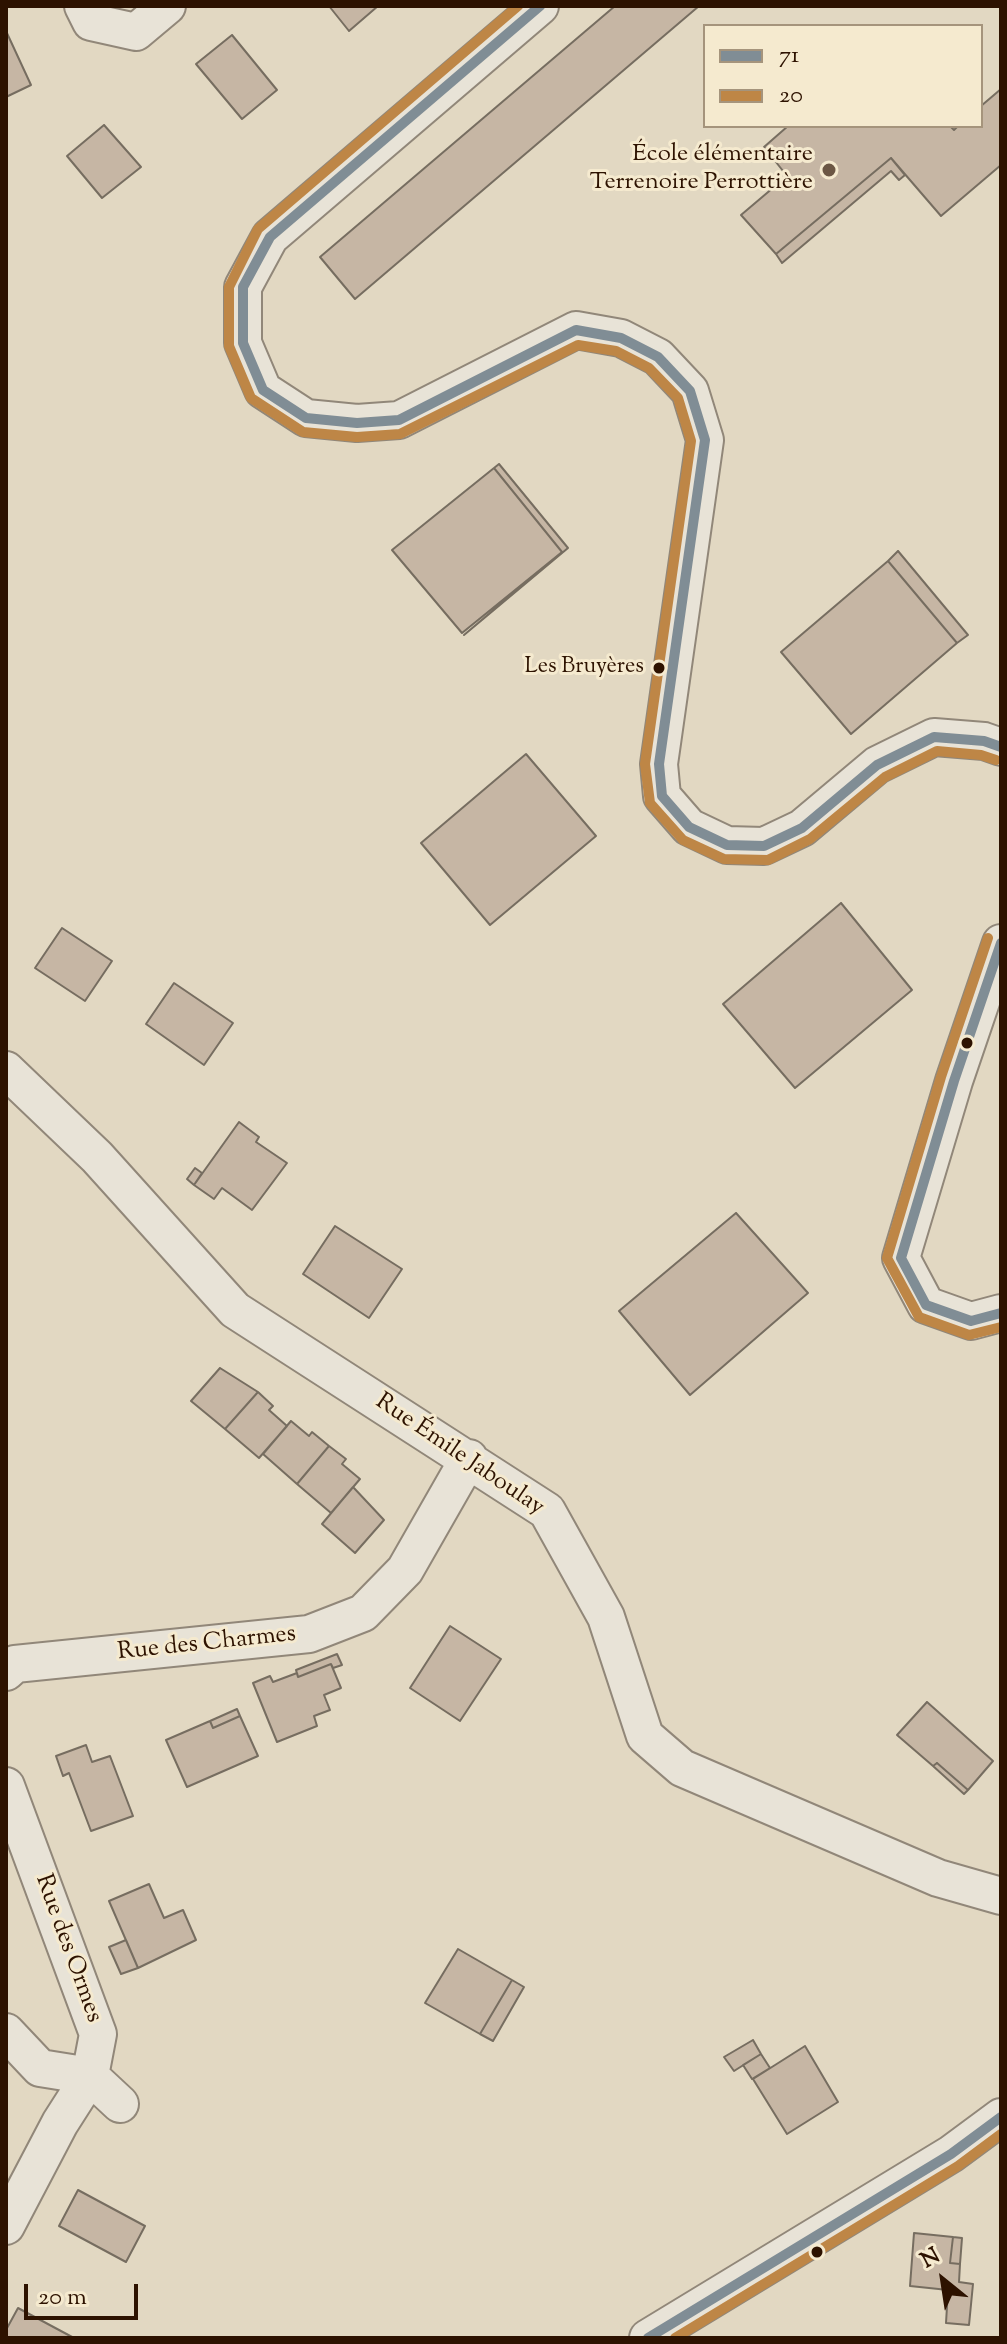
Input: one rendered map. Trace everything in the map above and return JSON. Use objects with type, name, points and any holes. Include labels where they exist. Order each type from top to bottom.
[{"type":"street","points":[[83,6],[91,22],[136,32],[167,6]]},
{"type":"street","points":[[540,6],[270,237],[243,287],[243,343],[263,390],[306,418],[357,423],[399,420],[576,330],[621,338],[658,357],[690,391],[705,440],[659,764],[662,796],[689,827],[727,845],[764,846],[802,828],[877,765],[934,737],[984,741],[1001,747]]},
{"type":"street","points":[[1001,943],[954,1081],[901,1258],[926,1305],[971,1321],[1001,1313]]},
{"type":"street","name":"Rue Émile Jaboulay","points":[[6,1070],[97,1157],[235,1310],[547,1511],[606,1617],[645,1736],[682,1768],[938,1878],[1001,1896]]},
{"type":"street","name":"Rue des Charmes","points":[[6,1672],[15,1664],[309,1634],[363,1613],[405,1570],[469,1458]]},
{"type":"street","name":"Rue des Ormes","points":[[6,1786],[98,2034],[90,2076]]},
{"type":"street","points":[[6,2032],[40,2068],[90,2076],[120,2104]]},
{"type":"street","points":[[6,2226],[60,2123],[90,2076]]},
{"type":"street","points":[[648,2338],[951,2154],[1001,2117]]},
{"type":"building","points":[[329,6],[378,6],[349,31]]},
{"type":"building","points":[[615,6],[699,6],[355,299],[320,257]]},
{"type":"building","points":[[6,31],[31,85],[6,97]]},
{"type":"building","points":[[232,35],[277,90],[242,119],[196,64]]},
{"type":"building","name":"École élémentaire Terrenoire Perrottière","points":[[1001,89],[1001,165],[941,216],[891,158],[776,254],[741,215],[787,176],[764,147],[786,128],[983,128],[983,104]]},
{"type":"building","points":[[104,125],[141,167],[102,198],[67,156]]},
{"type":"building","points":[[891,158],[905,175],[899,180],[891,171],[782,263],[776,254]]},
{"type":"building","points":[[499,464],[568,548],[464,635],[562,552],[494,468]]},
{"type":"building","points":[[494,468],[562,552],[462,633],[392,550]]},
{"type":"building","points":[[898,551],[968,635],[957,643],[888,561]]},
{"type":"building","points":[[888,561],[957,643],[851,734],[781,652]]},
{"type":"building","points":[[526,754],[596,836],[490,925],[421,843]]},
{"type":"building","points":[[841,903],[912,990],[795,1088],[723,1004]]},
{"type":"building","points":[[62,928],[112,961],[85,1001],[35,968]]},
{"type":"building","points":[[174,983],[233,1023],[204,1065],[146,1024]]},
{"type":"building","points":[[239,1122],[259,1137],[256,1142],[287,1163],[252,1210],[222,1188],[214,1199],[194,1185]]},
{"type":"building","points":[[195,1168],[202,1173],[194,1185],[187,1179]]},
{"type":"building","points":[[736,1213],[808,1293],[690,1395],[619,1311]]},
{"type":"building","points":[[335,1226],[402,1269],[369,1318],[303,1274]]},
{"type":"building","points":[[220,1368],[258,1392],[225,1429],[191,1401]]},
{"type":"building","points":[[258,1392],[273,1406],[269,1410],[287,1426],[259,1458],[225,1429]]},
{"type":"building","points":[[291,1421],[309,1436],[312,1432],[329,1446],[297,1484],[263,1454]]},
{"type":"building","points":[[329,1446],[346,1459],[342,1464],[360,1479],[331,1513],[297,1484]]},
{"type":"building","points":[[353,1487],[384,1520],[355,1553],[322,1524]]},
{"type":"building","points":[[450,1626],[501,1659],[460,1721],[410,1688]]},
{"type":"building","points":[[337,1654],[342,1665],[333,1668],[331,1664],[298,1677],[296,1670]]},
{"type":"building","points":[[331,1664],[341,1688],[324,1695],[330,1710],[314,1716],[317,1726],[277,1742],[253,1683],[270,1676],[273,1682],[297,1673],[298,1677]]},
{"type":"building","points":[[927,1702],[993,1761],[968,1790],[937,1763],[933,1766],[897,1735]]},
{"type":"building","points":[[237,1709],[240,1716],[213,1728],[210,1721]]},
{"type":"building","points":[[240,1716],[258,1756],[187,1787],[166,1740],[210,1721],[213,1728]]},
{"type":"building","points":[[86,1745],[92,1762],[110,1756],[133,1816],[91,1831],[69,1773],[63,1776],[56,1756]]},
{"type":"building","points":[[937,1763],[968,1790],[964,1794],[933,1766]]},
{"type":"building","points":[[149,1884],[164,1918],[183,1910],[196,1940],[138,1968],[109,1901]]},
{"type":"building","points":[[126,1940],[138,1968],[121,1974],[109,1947]]},
{"type":"building","points":[[458,1949],[512,1980],[480,2034],[425,2003]]},
{"type":"building","points":[[512,1980],[524,1987],[493,2041],[480,2034]]},
{"type":"building","points":[[753,2040],[761,2054],[734,2071],[724,2057]]},
{"type":"building","points":[[805,2046],[838,2102],[787,2134],[753,2079]]},
{"type":"building","points":[[761,2054],[770,2068],[752,2079],[743,2065]]},
{"type":"building","points":[[78,2190],[145,2226],[126,2262],[59,2226]]},
{"type":"building","points":[[914,2233],[953,2237],[950,2263],[960,2264],[959,2282],[973,2284],[969,2325],[946,2323],[948,2290],[910,2286]]},
{"type":"building","points":[[953,2237],[962,2238],[960,2264],[950,2263]]},
{"type":"building","points":[[18,2308],[74,2338],[6,2338],[6,2330]]},
{"type":"transit line","name":"20","points":[[518,6],[258,229],[229,287],[229,346],[251,398],[303,432],[357,437],[400,434],[578,345],[616,351],[649,368],[678,398],[691,441],[645,764],[650,803],[683,840],[724,859],[768,860],[810,839],[885,777],[937,751],[981,755],[996,760]]},
{"type":"transit line","name":"71","points":[[540,6],[270,237],[243,287],[243,343],[263,390],[306,418],[357,423],[399,420],[576,330],[621,338],[658,357],[690,391],[705,440],[659,764],[662,796],[689,827],[727,845],[764,846],[802,828],[877,765],[934,737],[984,741],[1001,747]]},
{"type":"transit line","name":"20","points":[[988,938],[941,1077],[887,1258],[919,1317],[969,1335],[1001,1327]]},
{"type":"transit line","name":"71","points":[[1001,943],[954,1081],[901,1258],[926,1305],[971,1321],[1001,1313]]},
{"type":"transit line","name":"71","points":[[648,2338],[951,2154],[1001,2117]]},
{"type":"transit line","name":"20","points":[[675,2338],[958,2166],[1001,2134]]},
{"type":"place","name":"École élémentaire Terrenoire Perrottière","points":[[829,170]]},
{"type":"place","name":"Les Bruyères","points":[[659,668]]}]
